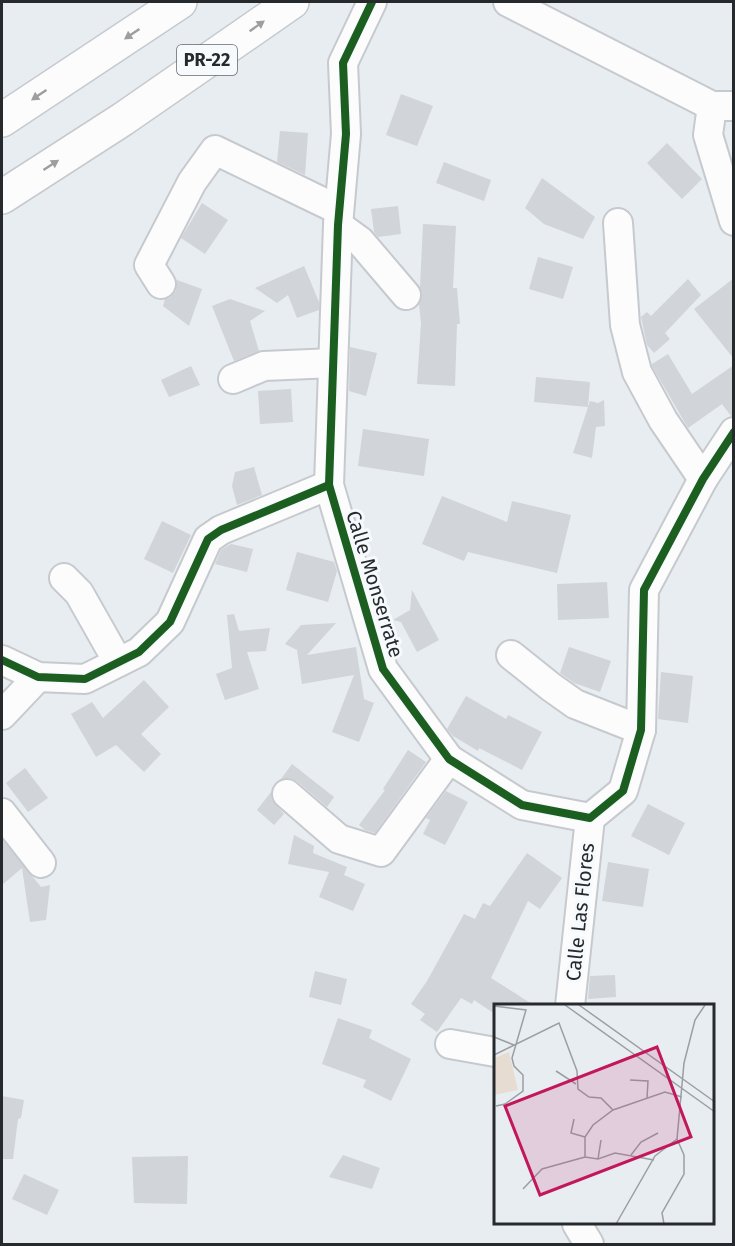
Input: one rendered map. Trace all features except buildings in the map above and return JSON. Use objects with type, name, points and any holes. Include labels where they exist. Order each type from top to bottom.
[{"type":"highway","points":[[2,120],[180,2]]},
{"type":"highway","name":"PR-22","points":[[2,197],[123,119],[292,2]]},
{"type":"street","name":"Calle Monserrate","points":[[372,2],[343,63],[346,134],[338,218],[329,486],[383,669],[449,759],[522,805],[590,818]]},
{"type":"street","points":[[508,2],[723,106],[708,135],[734,221]]},
{"type":"street","points":[[161,284],[149,265],[192,182],[215,150],[338,218],[406,295]]},
{"type":"street","points":[[618,223],[625,325],[637,372],[663,420],[703,479]]},
{"type":"street","points":[[233,379],[264,366],[333,363]]},
{"type":"street","points":[[590,818],[623,791],[641,730],[644,590],[703,479],[734,432]]},
{"type":"street","points":[[2,660],[38,677],[85,680],[139,652],[170,622],[208,539],[221,530],[329,486]]},
{"type":"street","points":[[64,578],[79,593],[118,662]]},
{"type":"street","points":[[511,655],[575,704],[641,730]]},
{"type":"street","points":[[2,715],[38,677]]},
{"type":"street","points":[[287,794],[339,839],[381,852],[449,759]]},
{"type":"street","points":[[2,813],[41,863]]},
{"type":"street","name":"Calle Las Flores","points":[[570,1004],[590,818]]},
{"type":"street","points":[[450,1044],[494,1052]]},
{"type":"street","points":[[578,1225],[589,1245]]},
{"type":"cycle path","points":[[372,2],[343,63],[346,134],[338,225],[329,485],[383,669],[449,759],[522,805],[590,818],[623,791],[641,730],[644,590],[703,479],[734,432]]},
{"type":"cycle path","points":[[2,660],[38,677],[85,679],[139,652],[170,622],[208,539],[221,530],[329,485]]}]
